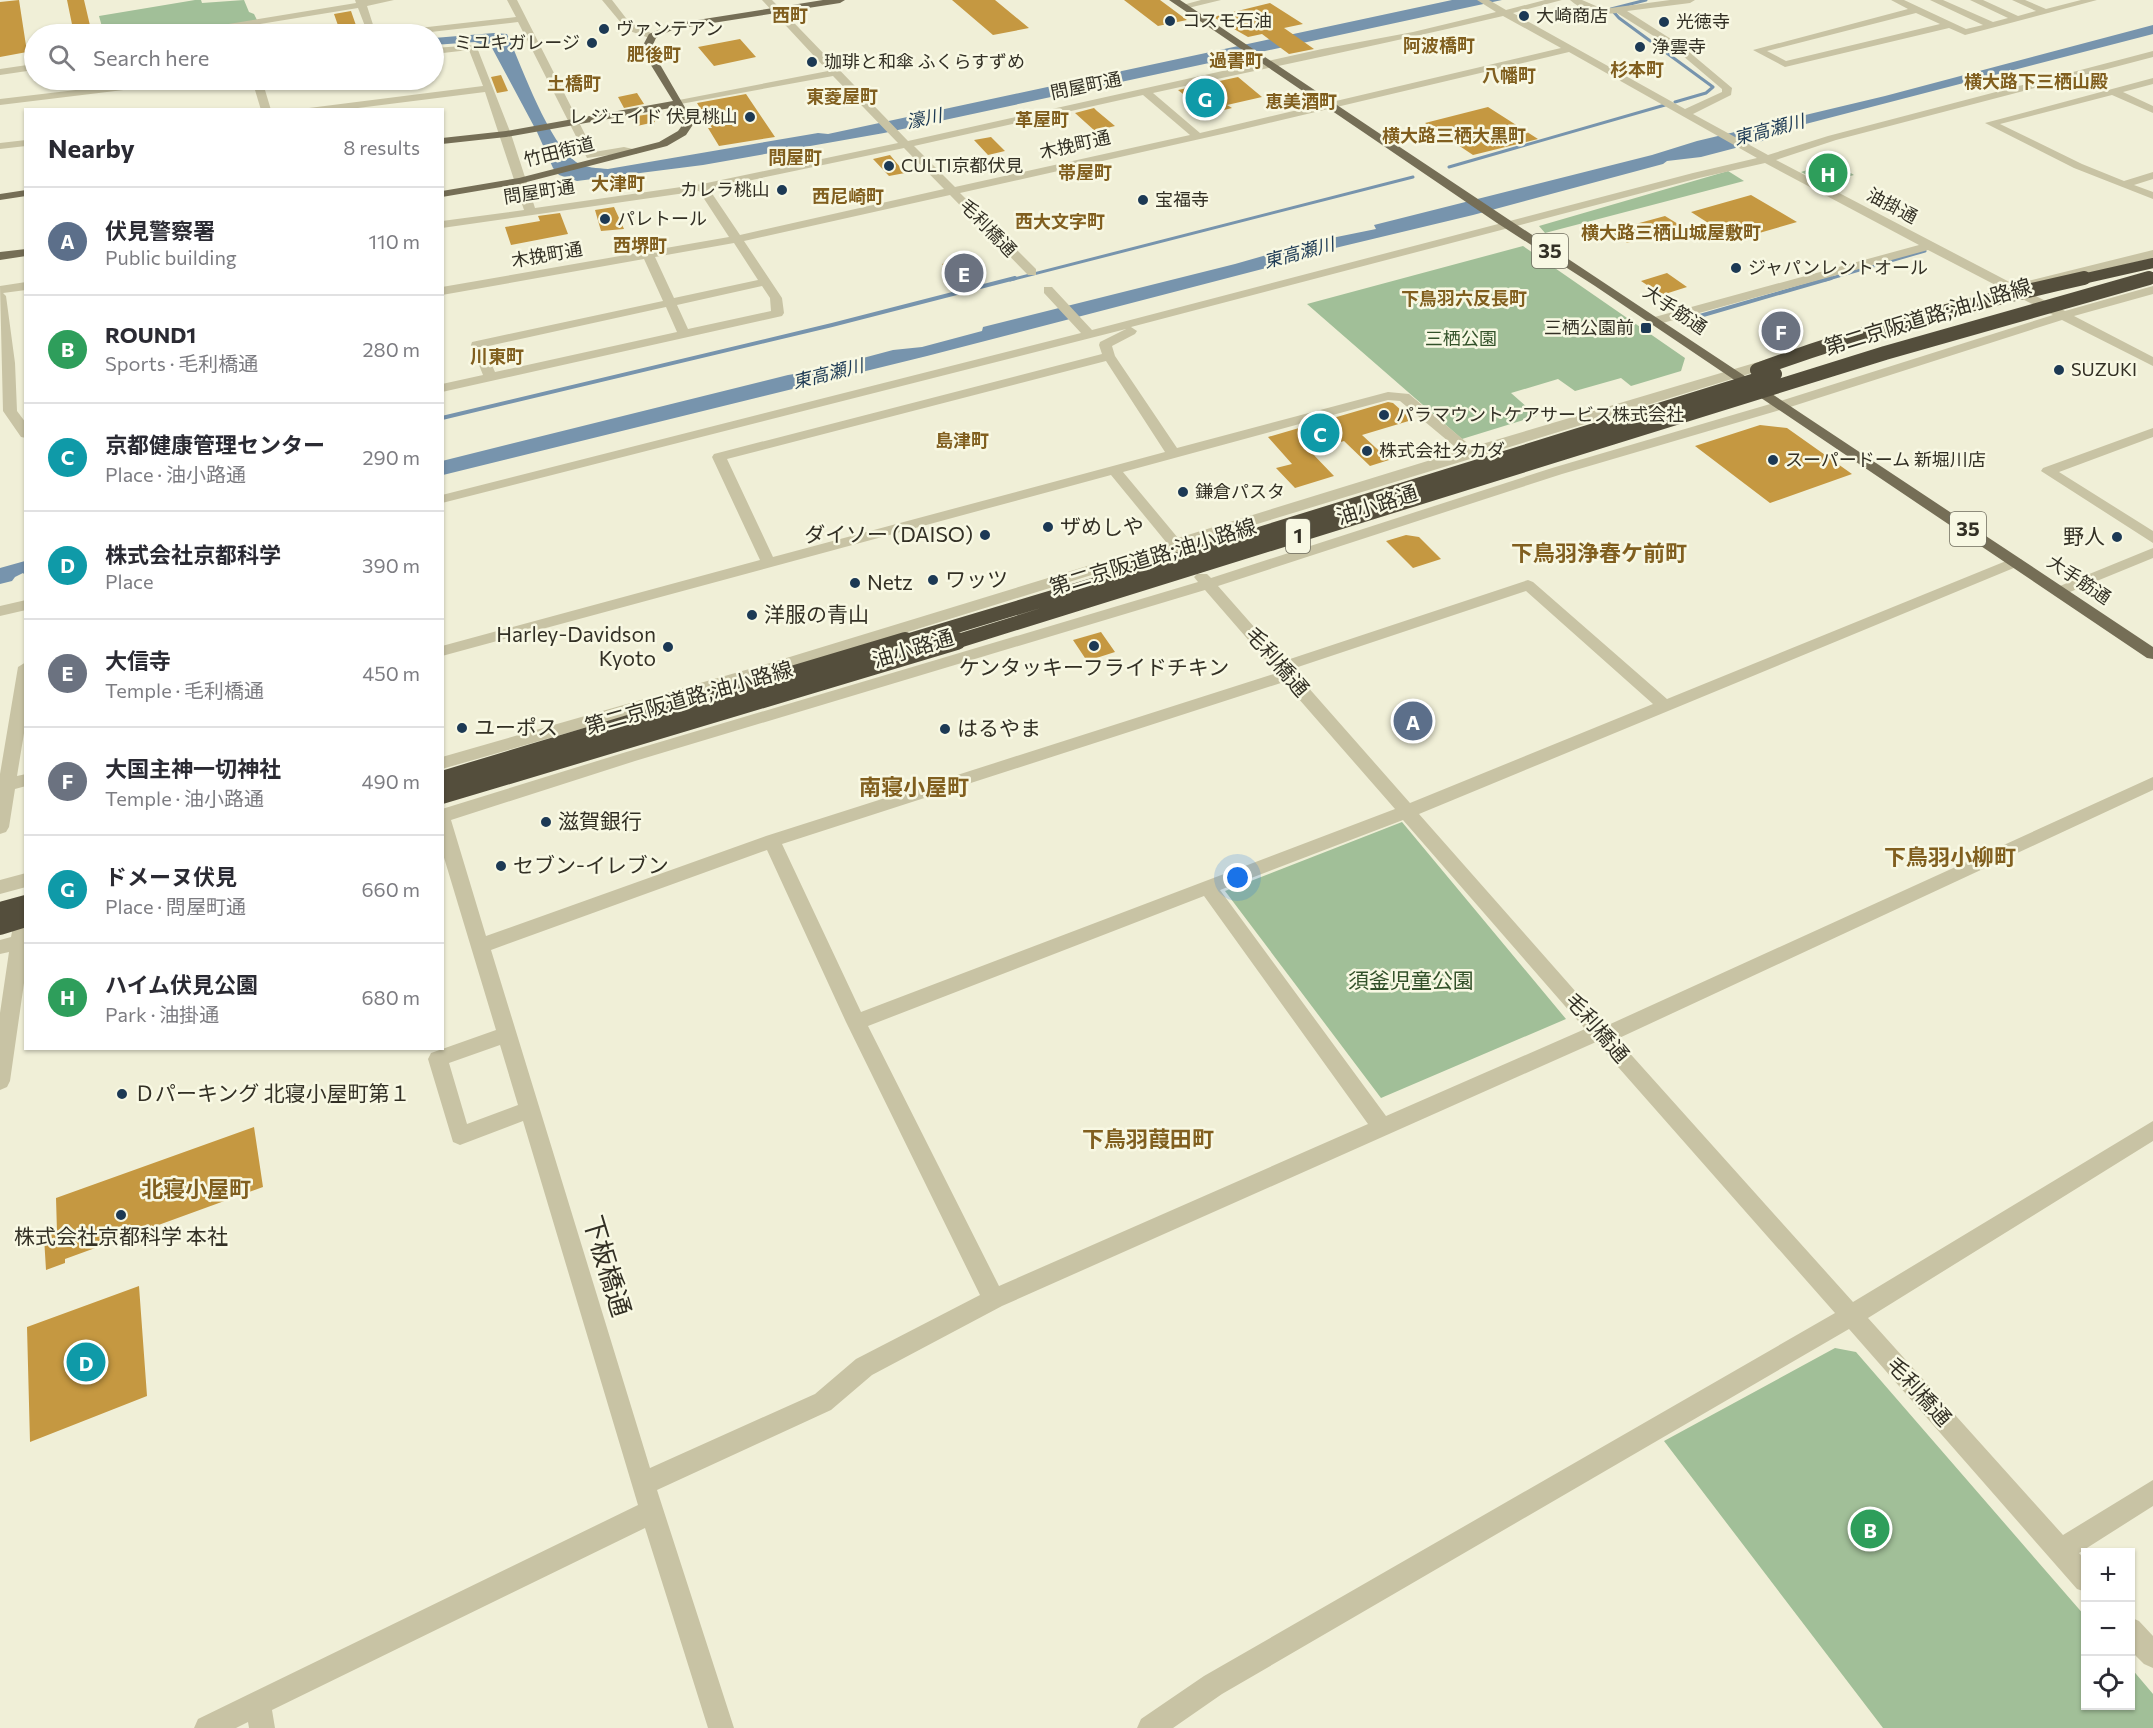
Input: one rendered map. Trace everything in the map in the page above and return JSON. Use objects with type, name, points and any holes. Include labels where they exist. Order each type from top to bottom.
[{"type":"highway","name":"第二京阪道路;油小路線","points":[[444,779],[1145,569],[1664,408],[1977,314],[2153,265]]},
{"type":"highway","name":"第二京阪道路;油小路線","points":[[444,794],[836,679],[1971,327],[2153,277]]},
{"type":"highway","points":[[1677,418],[1787,393],[2153,289]]},
{"type":"highway","points":[[0,911],[24,904]]},
{"type":"highway","points":[[0,926],[24,919]]},
{"type":"main road","points":[[652,36],[672,27],[840,0]]},
{"type":"main road","name":"大手筋通","points":[[1174,0],[2153,654]]},
{"type":"main road","name":"竹田街道","points":[[444,194],[545,175],[663,144],[681,134],[689,123],[680,103],[646,50],[648,40],[652,36]]},
{"type":"main road","name":"竹田街道","points":[[444,141],[526,131],[680,103]]},
{"type":"main road","points":[[0,197],[24,193]]},
{"type":"main road","points":[[0,256],[24,252]]},
{"type":"street","points":[[240,24],[360,2],[389,0]]},
{"type":"street","points":[[512,0],[591,156],[622,150],[633,152]]},
{"type":"street","points":[[607,0],[627,27],[652,36]]},
{"type":"street","points":[[767,0],[836,73]]},
{"type":"street","points":[[1184,6],[1216,0]]},
{"type":"street","name":"問屋町通","points":[[444,225],[702,187],[906,145],[1268,64],[1413,35],[1557,0]]},
{"type":"street","points":[[1575,0],[1594,10],[1615,11],[1690,0]]},
{"type":"street","points":[[1896,0],[1965,32],[2092,0]]},
{"type":"street","points":[[1935,0],[1992,26]]},
{"type":"street","points":[[1975,0],[2018,19]]},
{"type":"street","points":[[2017,0],[2045,12]]},
{"type":"street","points":[[2059,0],[2072,5]]},
{"type":"street","points":[[360,2],[368,24]]},
{"type":"street","name":"油掛通","points":[[1487,2],[1756,153],[2153,362]]},
{"type":"street","points":[[1917,10],[1758,50],[1785,64],[1949,25]]},
{"type":"street","points":[[1615,11],[1679,48],[1727,88],[1726,93],[1676,108]]},
{"type":"street","points":[[444,28],[522,19]]},
{"type":"street","points":[[1824,33],[1854,48]]},
{"type":"street","points":[[444,50],[473,47],[506,134],[519,181],[531,212]]},
{"type":"street","name":"木挽町通","points":[[444,291],[735,239],[1198,136],[1571,49]]},
{"type":"street","points":[[444,499],[1087,333],[1148,320],[1504,222],[1768,159],[1832,138],[2153,54]]},
{"type":"street","points":[[0,72],[24,68]]},
{"type":"street","points":[[680,103],[836,73]]},
{"type":"street","name":"毛利橋通","points":[[836,73],[880,121],[1032,272]]},
{"type":"street","points":[[2153,81],[1990,123],[2078,166],[2153,196]]},
{"type":"street","points":[[329,108],[489,88]]},
{"type":"street","points":[[0,102],[60,90]]},
{"type":"street","points":[[260,90],[265,108]]},
{"type":"street","points":[[1145,91],[1198,136]]},
{"type":"street","points":[[2113,91],[2153,110]]},
{"type":"street","points":[[0,146],[24,142]]},
{"type":"street","points":[[2125,184],[2153,176]]},
{"type":"street","points":[[491,377],[477,345],[610,333],[684,334],[778,313],[776,298],[702,187]]},
{"type":"street","points":[[1655,321],[1929,246]]},
{"type":"street","name":"油小路通","points":[[444,762],[614,717],[1469,452],[1904,324],[2014,289],[2090,268],[2153,254]]},
{"type":"street","points":[[649,256],[684,334]]},
{"type":"street","points":[[444,388],[491,377],[610,333],[670,303],[765,282]]},
{"type":"street","points":[[0,290],[24,286]]},
{"type":"street","name":"油小路通","points":[[444,817],[629,757],[1208,584],[1557,471],[1782,405],[2153,289]]},
{"type":"street","points":[[1049,292],[1087,333]]},
{"type":"street","points":[[0,296],[4,364],[10,411],[24,431]]},
{"type":"street","points":[[769,564],[719,457],[1107,350],[1148,320]]},
{"type":"street","points":[[1107,350],[1174,454]]},
{"type":"street","points":[[4,364],[24,360]]},
{"type":"street","points":[[444,650],[1396,395],[1404,397],[1469,452]]},
{"type":"street","points":[[2153,432],[2048,471],[2153,538]]},
{"type":"street","name":"毛利橋通","points":[[1115,471],[1208,584],[1601,1034],[2081,1575]]},
{"type":"street","points":[[2060,591],[2153,554]]},
{"type":"street","points":[[856,1022],[1408,811],[2016,562]]},
{"type":"street","points":[[480,946],[772,841],[1285,671],[1528,585],[1665,706]]},
{"type":"street","points":[[0,611],[24,605]]},
{"type":"street","points":[[0,827],[3,785],[19,741],[24,688]]},
{"type":"street","points":[[3,785],[24,780]]},
{"type":"street","points":[[643,1484],[824,1401],[864,1367],[994,1299],[1382,1127],[1601,1034],[2153,783]]},
{"type":"street","name":"下板橋通","points":[[444,825],[643,1484],[721,1728]]},
{"type":"street","points":[[772,841],[856,1022],[994,1299]]},
{"type":"street","points":[[0,887],[24,881]]},
{"type":"street","points":[[1208,888],[1382,1127]]},
{"type":"street","points":[[0,1081],[15,943],[24,910]]},
{"type":"street","points":[[506,1034],[438,1059],[460,1136],[529,1110]]},
{"type":"street","points":[[1150,1728],[1213,1685],[1851,1316],[2153,1130]]},
{"type":"street","points":[[2060,1551],[2153,1492]]},
{"type":"street","points":[[207,1728],[260,1716],[652,1511]]},
{"type":"street","points":[[2135,1635],[2153,1655]]},
{"type":"green space","points":[[195,0],[201,0],[202,3],[244,0],[249,12],[254,14],[257,20],[234,24],[101,24],[99,16]]},
{"type":"green space","points":[[1832,162],[1854,175],[1823,183],[1801,172]]},
{"type":"green space","points":[[1728,171],[1744,181],[1545,233],[1539,226]]},
{"type":"green space","name":"三栖公園","points":[[1523,246],[1685,358],[1681,371],[1631,386],[1621,378],[1575,391],[1558,379],[1511,393],[1537,416],[1462,439],[1307,304]]},
{"type":"green space","name":"須釜児童公園","points":[[1402,822],[1566,1019],[1381,1098],[1225,891]]},
{"type":"green space","points":[[1835,1348],[1856,1352],[2081,1611],[2081,1710],[2135,1710],[2135,1673],[2153,1694],[2153,1728],[1883,1728],[1664,1441]]},
{"type":"water","name":"濠川","points":[[1452,0],[1502,0],[884,133],[703,165],[577,181],[559,175],[553,168],[537,132],[492,48],[475,42],[444,44],[444,37],[507,34],[546,121],[566,152],[580,164],[608,169],[818,133],[828,134]]},
{"type":"water","name":"東高瀬川","points":[[2153,25],[2153,34],[1794,127],[1766,140],[1701,157],[1667,161],[1663,164],[1473,215],[1310,254],[1297,260],[927,356],[444,475],[444,461],[893,350],[922,347],[982,331],[983,327],[1235,264],[1312,242],[1376,229],[1374,225],[1652,155],[1697,141],[1885,96]]},
{"type":"water","points":[[24,561],[24,574],[15,577],[12,581],[0,584],[0,568]]},
{"type":"building","points":[[19,0],[24,32],[24,53],[0,57],[0,2]]},
{"type":"building","points":[[67,0],[84,0],[90,24],[72,24]]},
{"type":"building","points":[[952,0],[995,0],[1029,28],[993,35]]},
{"type":"building","points":[[1124,0],[1160,0],[1187,20],[1158,26]]},
{"type":"building","points":[[1270,3],[1303,24],[1284,28],[1314,49],[1289,54],[1262,34],[1248,37],[1213,17]]},
{"type":"building","points":[[351,11],[356,24],[338,24],[334,14]]},
{"type":"building","points":[[740,39],[756,57],[714,66],[698,47]]},
{"type":"building","points":[[501,75],[508,91],[497,93],[491,77]]},
{"type":"building","points":[[1238,77],[1262,97],[1227,105],[1232,108],[1208,114],[1178,90]]},
{"type":"building","points":[[637,93],[644,104],[624,108],[618,97]]},
{"type":"building","name":"レ ジェイド 伏見桃山","points":[[746,94],[775,137],[719,146],[708,128],[712,128],[697,103]]},
{"type":"building","points":[[1488,107],[1538,139],[1473,155],[1425,123]]},
{"type":"building","points":[[1094,108],[1115,126],[1095,131],[1075,113]]},
{"type":"building","points":[[650,114],[655,122],[637,126],[631,117]]},
{"type":"building","points":[[991,137],[1005,151],[988,155],[974,140]]},
{"type":"building","name":"CULTI京都伏見","points":[[890,155],[905,173],[889,176],[873,159]]},
{"type":"building","points":[[1751,195],[1797,222],[1735,240],[1691,212]]},
{"type":"building","name":"パレトール","points":[[614,207],[624,229],[601,231],[595,210]]},
{"type":"building","points":[[560,213],[568,234],[511,245],[505,227],[540,221],[538,216]]},
{"type":"building","points":[[1665,216],[1683,227],[1627,243],[1610,231]]},
{"type":"building","points":[[965,258],[985,280],[962,286],[942,264]]},
{"type":"building","points":[[1667,273],[1687,287],[1665,294],[1659,293],[1641,281]]},
{"type":"building","points":[[1388,402],[1393,403],[1412,420],[1362,435],[1389,460],[1370,466],[1344,441],[1310,451],[1334,476],[1295,488],[1276,468],[1292,464],[1268,437]]},
{"type":"building","name":"スーパードーム 新堀川店","points":[[1760,425],[1787,428],[1852,474],[1770,503],[1695,446]]},
{"type":"building","points":[[1406,535],[1419,537],[1441,559],[1413,568],[1386,541]]},
{"type":"building","name":"ケンタッキーフライドチキン","points":[[1101,632],[1115,652],[1087,661],[1073,640]]},
{"type":"building","name":"株式会社京都科学 本社","points":[[254,1127],[263,1187],[65,1259],[65,1263],[46,1270],[44,1237],[57,1232],[56,1198]]},
{"type":"building","points":[[139,1286],[147,1396],[30,1442],[27,1327]]},
{"type":"waterway","points":[[1646,0],[1611,9],[1619,18],[1713,87],[1706,93],[1675,102]]},
{"type":"waterway","points":[[1449,167],[1665,105]]},
{"type":"waterway","points":[[1010,280],[1413,177]]},
{"type":"waterway","points":[[1825,280],[1925,251]]},
{"type":"waterway","points":[[444,418],[832,325],[1015,278]]},
{"type":"waterway","points":[[1686,320],[1831,278]]},
{"type":"place","name":"大崎商店","points":[[1524,16]]},
{"type":"place","name":"コスモ石油","points":[[1170,21]]},
{"type":"place","name":"光徳寺","points":[[1664,22]]},
{"type":"place","name":"ヴァンテアン","points":[[604,29]]},
{"type":"place","name":"ミユキガレージ","points":[[592,43]]},
{"type":"place","name":"浄雲寺","points":[[1640,47]]},
{"type":"place","name":"珈琲と和傘 ふくらすずめ","points":[[812,62]]},
{"type":"place","name":"ドメーヌ伏見","points":[[1205,98]]},
{"type":"place","name":"レ ジェイド 伏見桃山","points":[[750,117]]},
{"type":"place","name":"CULTI京都伏見","points":[[889,166]]},
{"type":"place","name":"ハイム伏見公園","points":[[1828,173]]},
{"type":"place","name":"カレラ桃山","points":[[782,190]]},
{"type":"place","name":"宝福寺","points":[[1143,200]]},
{"type":"place","name":"パレトール","points":[[605,219]]},
{"type":"place","name":"ジャパンレントオール","points":[[1736,268]]},
{"type":"place","name":"大信寺","points":[[964,273]]},
{"type":"place","name":"三栖公園前","points":[[1646,328]]},
{"type":"place","name":"大国主神一切神社","points":[[1781,331]]},
{"type":"place","name":"SUZUKI","points":[[2059,370]]},
{"type":"place","name":"パラマウントケアサービス株式会社","points":[[1384,415]]},
{"type":"place","name":"京都健康管理センター","points":[[1320,433]]},
{"type":"place","name":"株式会社タカダ","points":[[1367,451]]},
{"type":"place","name":"スーパードーム 新堀川店","points":[[1773,460]]},
{"type":"place","name":"鎌倉パスタ","points":[[1183,492]]},
{"type":"place","name":"ザめしや","points":[[1048,527]]},
{"type":"place","name":"ダイソー (DAISO)","points":[[985,535]]},
{"type":"place","name":"野人","points":[[2117,537]]},
{"type":"place","name":"ワッツ","points":[[933,580]]},
{"type":"place","name":"Netz","points":[[855,583]]},
{"type":"place","name":"洋服の青山","points":[[752,615]]},
{"type":"place","name":"ケンタッキーフライドチキン","points":[[1094,646]]},
{"type":"place","name":"Harley-Davidson Kyoto","points":[[668,647]]},
{"type":"place","name":"伏見警察署","points":[[1413,721]]},
{"type":"place","name":"ユーポス","points":[[462,728]]},
{"type":"place","name":"はるやま","points":[[945,729]]},
{"type":"place","name":"滋賀銀行","points":[[546,822]]},
{"type":"place","name":"セブン-イレブン","points":[[501,866]]},
{"type":"place","name":"Ｄパーキング 北寝小屋町第１","points":[[122,1094]]},
{"type":"place","name":"株式会社京都科学 本社","points":[[121,1215]]},
{"type":"place","name":"株式会社京都科学","points":[[86,1362]]},
{"type":"place","name":"ROUND1","points":[[1870,1529]]},
{"type":"district","name":"西町","points":[[790,16]]},
{"type":"district","name":"阿波橋町","points":[[1439,46]]},
{"type":"district","name":"肥後町","points":[[654,55]]},
{"type":"district","name":"過書町","points":[[1236,61]]},
{"type":"district","name":"杉本町","points":[[1637,70]]},
{"type":"district","name":"八幡町","points":[[1509,76]]},
{"type":"district","name":"横大路下三栖山殿","points":[[2036,82]]},
{"type":"district","name":"土橋町","points":[[574,84]]},
{"type":"district","name":"東菱屋町","points":[[842,97]]},
{"type":"district","name":"恵美酒町","points":[[1301,102]]},
{"type":"district","name":"革屋町","points":[[1042,120]]},
{"type":"district","name":"横大路三栖大黒町","points":[[1454,136]]},
{"type":"district","name":"問屋町","points":[[795,158]]},
{"type":"district","name":"帯屋町","points":[[1085,173]]},
{"type":"district","name":"大津町","points":[[618,184]]},
{"type":"district","name":"西尼崎町","points":[[848,197]]},
{"type":"district","name":"西大文字町","points":[[1060,222]]},
{"type":"district","name":"横大路三栖山城屋敷町","points":[[1671,233]]},
{"type":"district","name":"西堺町","points":[[640,246]]},
{"type":"district","name":"下鳥羽六反長町","points":[[1464,299]]},
{"type":"district","name":"川東町","points":[[497,357]]},
{"type":"district","name":"島津町","points":[[962,441]]},
{"type":"district","name":"下鳥羽浄春ケ前町","points":[[1599,553]]},
{"type":"district","name":"南寝小屋町","points":[[914,787]]},
{"type":"district","name":"下鳥羽小柳町","points":[[1950,857]]},
{"type":"district","name":"下鳥羽葭田町","points":[[1148,1139]]},
{"type":"district","name":"北寝小屋町","points":[[196,1189]]}]
